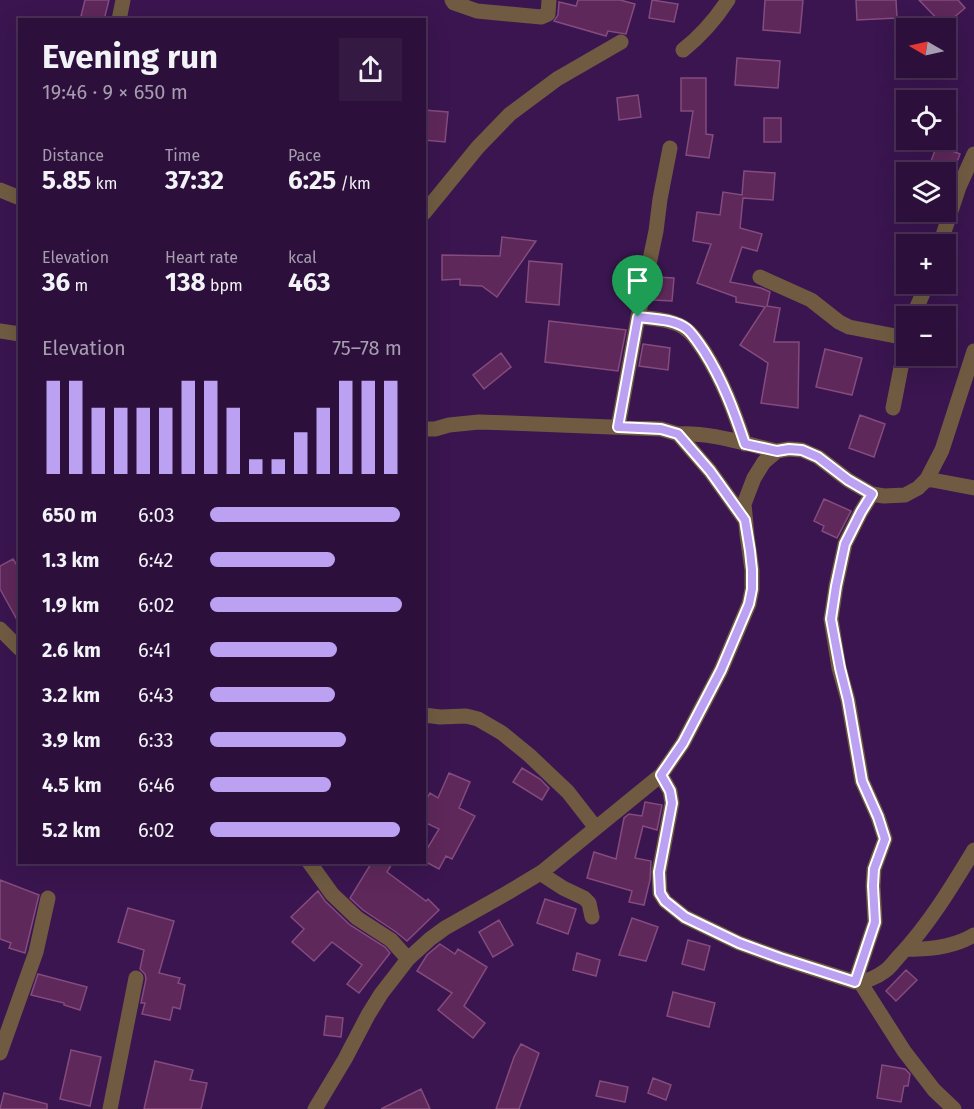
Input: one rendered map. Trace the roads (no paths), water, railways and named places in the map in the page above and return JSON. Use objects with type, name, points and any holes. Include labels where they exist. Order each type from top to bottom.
[{"type":"street","points":[[119,18],[123,0]]},
{"type":"street","points":[[452,0],[454,3],[477,11],[541,17],[548,14],[549,0]]},
{"type":"street","points":[[683,50],[700,37],[728,0]]},
{"type":"street","points":[[426,211],[478,147],[510,114],[557,79],[621,42]]},
{"type":"street","points":[[618,427],[670,148]]},
{"type":"street","points":[[943,234],[959,187],[974,154]]},
{"type":"street","points":[[0,190],[18,197]]},
{"type":"street","points":[[760,277],[811,300],[838,322],[849,327],[896,338]]},
{"type":"street","points":[[638,317],[672,322],[687,329],[698,342],[730,400],[745,444]]},
{"type":"street","points":[[0,331],[18,334]]},
{"type":"street","points":[[426,429],[479,422],[661,429],[678,434],[709,435],[777,451],[802,450],[818,457],[848,480],[872,494],[905,495],[918,488],[927,479],[942,450],[974,351]]},
{"type":"street","points":[[893,408],[901,366]]},
{"type":"street","points":[[678,434],[710,471],[745,520]]},
{"type":"street","points":[[315,1109],[381,994],[408,959],[445,928],[540,873],[661,775],[683,743],[721,670],[749,604],[752,570],[744,504],[754,478],[764,462],[777,451]]},
{"type":"street","points":[[927,479],[974,488]]},
{"type":"street","points":[[857,982],[875,922],[874,869],[885,839],[862,781],[831,619],[845,544],[872,494]]},
{"type":"street","points":[[0,629],[18,647]]},
{"type":"street","points":[[426,715],[466,716],[478,719],[502,733],[568,792],[596,828]]},
{"type":"street","points":[[661,775],[670,791],[672,803],[659,872],[660,893],[665,901],[685,917],[739,943],[857,982],[904,1051],[934,1090],[954,1109]]},
{"type":"street","points":[[857,982],[885,971],[914,940],[974,850]]},
{"type":"street","points":[[310,864],[332,894],[357,918],[390,940],[408,959]]},
{"type":"street","points":[[540,873],[584,898],[589,903],[592,917]]},
{"type":"street","points":[[0,1053],[36,952],[48,898]]},
{"type":"street","points":[[906,949],[921,950],[951,945],[974,935]]},
{"type":"street","points":[[110,1109],[136,978]]}]
